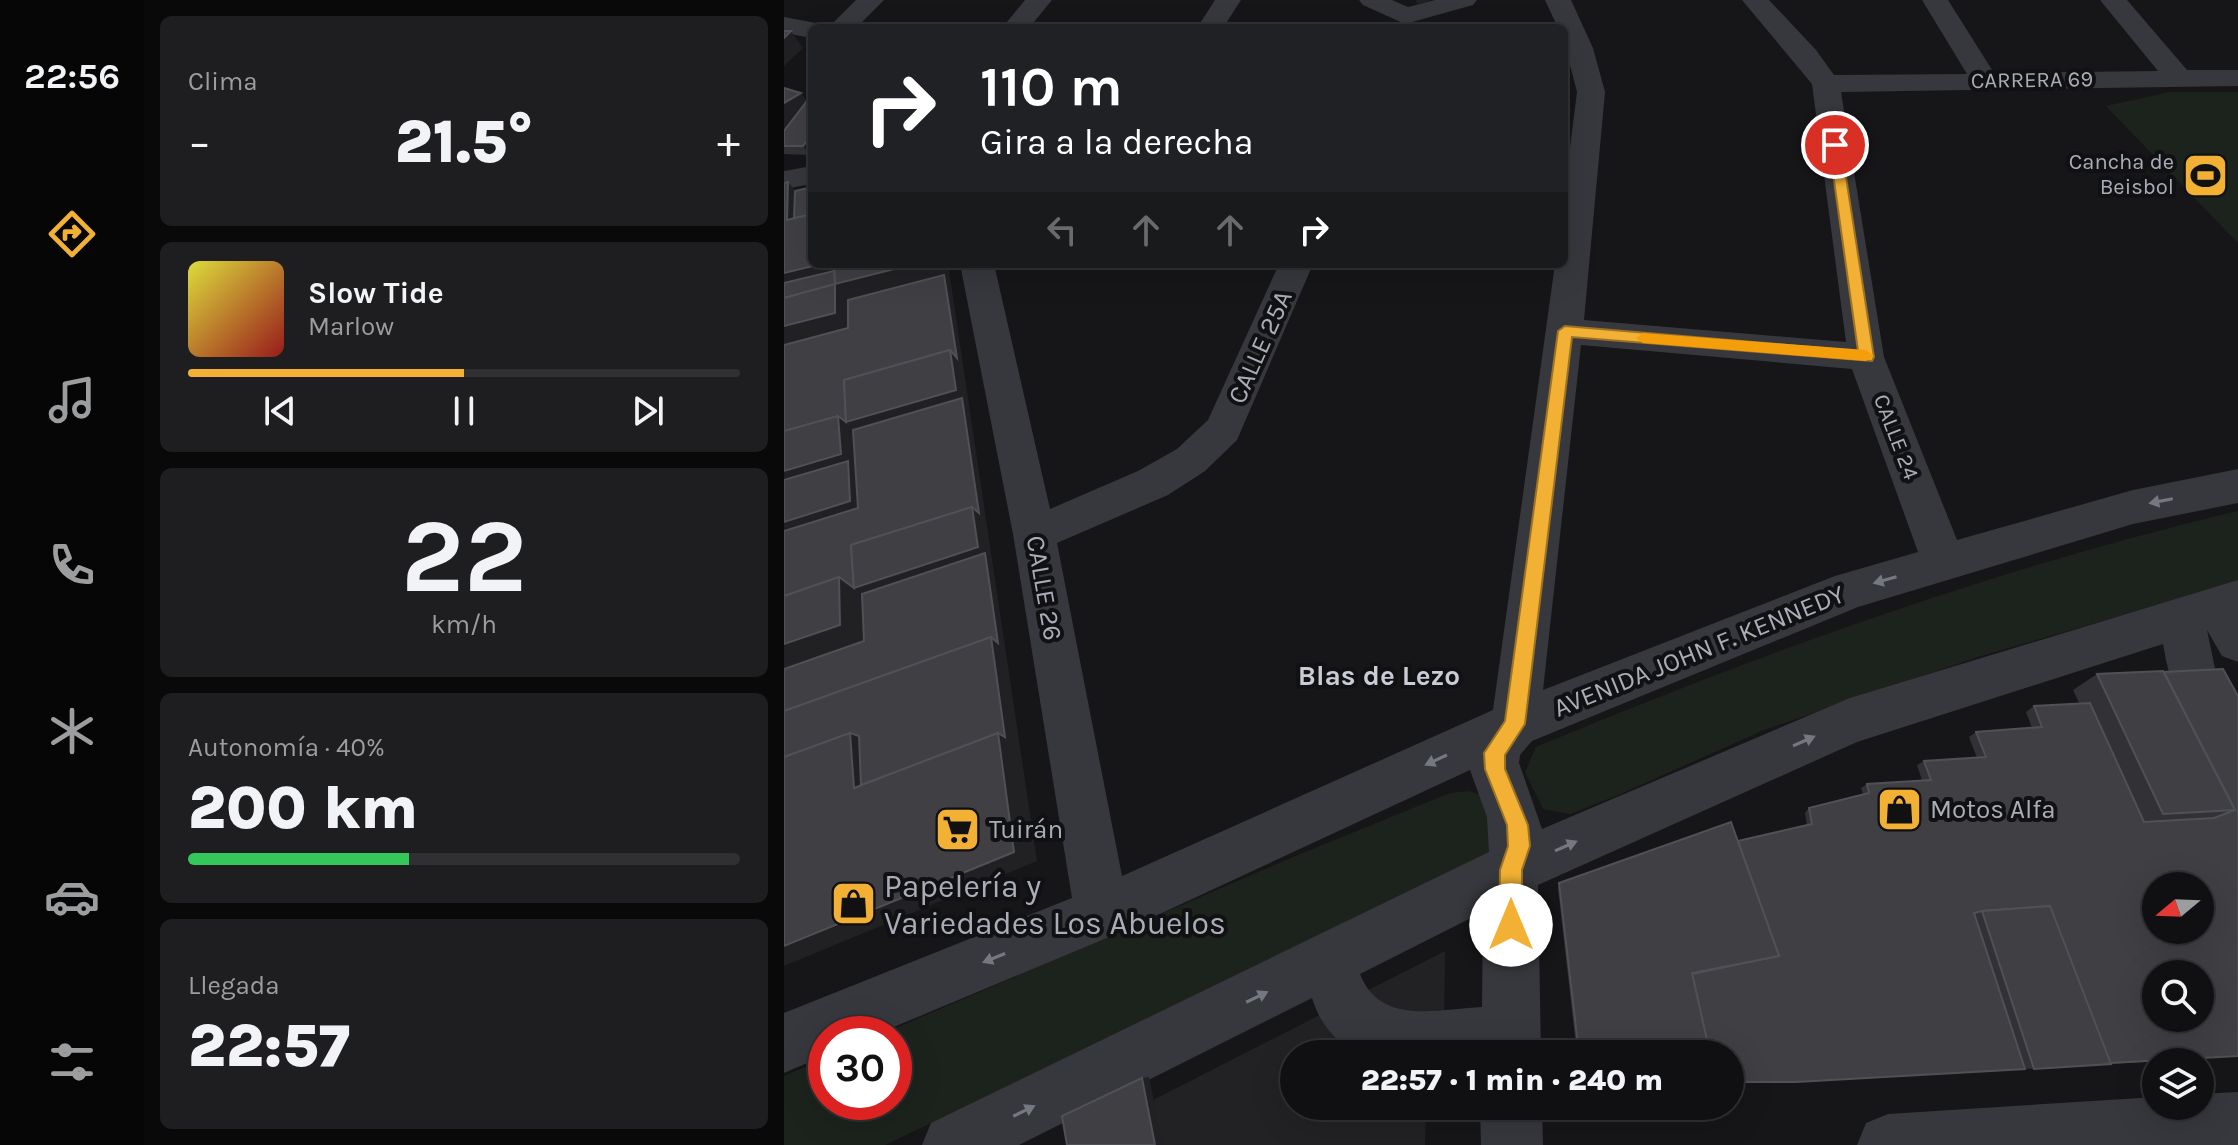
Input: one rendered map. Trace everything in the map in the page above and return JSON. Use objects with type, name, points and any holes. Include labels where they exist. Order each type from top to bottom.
[{"type":"street","points":[[845,24],[871,0]]},
{"type":"street","points":[[1018,24],[1039,0]]},
{"type":"street","points":[[1213,24],[1228,0]]},
{"type":"street","points":[[1372,0],[1403,22],[1464,0]]},
{"type":"street","points":[[1510,1040],[1514,848],[1505,747],[1565,331],[1591,92],[1580,48],[1558,0]]},
{"type":"street","name":"CALLE 24","points":[[1755,0],[1806,56],[1826,84],[1866,357],[1944,564]]},
{"type":"street","points":[[1935,0],[1985,81]]},
{"type":"street","points":[[2113,0],[2178,77]]},
{"type":"street","points":[[784,25],[808,29]]},
{"type":"street","name":"CARRERA 69","points":[[1826,84],[2238,78]]},
{"type":"street","points":[[784,180],[808,176]]},
{"type":"street","name":"CALLE 26","points":[[978,268],[1034,534],[1102,913]]},
{"type":"street","name":"CALLE 25A","points":[[1034,534],[1153,483],[1191,460],[1223,429],[1294,268]]},
{"type":"street","points":[[1565,331],[1866,357]]},
{"type":"street","name":"AVENIDA JOHN F. KENNEDY","points":[[784,1043],[1505,747],[1851,590],[2133,507],[2238,486]]},
{"type":"street","points":[[2219,616],[2186,652],[2204,716],[2238,782]]},
{"type":"street","points":[[953,1145],[1327,962],[1514,848],[1850,721],[2219,616]]},
{"type":"street","points":[[1327,962],[1343,1005],[1358,1021],[1388,1040]]},
{"type":"street","points":[[1511,1120],[1512,1145]]},
{"type":"street","points":[[1888,1145],[2238,1123]]},
{"type":"shaded area","name":"Cancha de Beisbol","points":[[2170,92],[2238,92],[2238,243],[2106,106]]},
{"type":"shaded area","points":[[2238,511],[2238,582],[1981,656],[1764,730],[1570,814],[1543,809],[1525,772],[1536,747],[1795,646],[1970,586]]},
{"type":"shaded area","points":[[1469,791],[1486,797],[1492,856],[885,1145],[784,1145],[784,1076],[808,1066],[808,1120],[912,1120],[912,1021],[1450,793]]},
{"type":"shaded area","points":[[1445,951],[1444,1029],[1437,1040],[1280,1040],[1280,1120],[1426,1120],[1425,1145],[1162,1145],[1153,1100]]},
{"type":"building","points":[[784,88],[801,93],[784,103]]},
{"type":"building","points":[[808,101],[808,140],[803,146],[784,146],[784,131]]},
{"type":"building","points":[[788,182],[787,220],[808,215],[808,267],[784,273],[784,183]]},
{"type":"building","points":[[808,188],[808,215],[794,218],[795,191]]},
{"type":"building","points":[[834,268],[898,268],[835,284]]},
{"type":"building","points":[[834,271],[835,284],[784,298],[784,283]]},
{"type":"building","points":[[944,275],[957,358],[950,350],[844,380],[846,422],[838,416],[784,431],[784,345],[848,328],[848,300]]},
{"type":"building","points":[[835,284],[835,313],[784,326],[784,298]]},
{"type":"building","points":[[950,350],[956,390],[846,422],[844,380]]},
{"type":"building","points":[[962,398],[979,513],[972,507],[851,545],[854,588],[839,577],[784,596],[784,531],[858,508],[853,430]]},
{"type":"building","points":[[838,416],[841,454],[784,471],[784,431]]},
{"type":"building","points":[[848,461],[850,501],[784,522],[784,480]]},
{"type":"building","points":[[972,507],[978,547],[854,588],[851,545]]},
{"type":"building","points":[[985,553],[998,643],[991,637],[784,711],[784,669],[864,641],[862,594]]},
{"type":"building","points":[[839,577],[840,625],[784,644],[784,596]]},
{"type":"building","points":[[991,637],[1005,737],[998,733],[861,785],[859,736],[850,733],[784,757],[784,711]]},
{"type":"building","points":[[2223,669],[2238,696],[2238,1056],[2214,1057],[2214,1048],[2142,1048],[2142,1061],[2110,1063],[2050,906],[1974,913],[2025,1069],[1796,1082],[1744,1082],[1744,1040],[1707,1040],[1692,974],[1779,956],[1738,841],[1812,824],[1809,808],[1869,793],[1867,784],[1931,780],[1924,761],[1986,757],[1976,732],[2042,727],[2034,706],[2090,703],[2144,822],[2214,818],[2235,810],[2164,672]]},
{"type":"building","points":[[2163,671],[2235,810],[2163,814],[2097,674]]},
{"type":"building","points":[[850,733],[854,788],[998,733],[1014,852],[784,946],[784,757]]},
{"type":"building","points":[[1731,822],[1779,956],[1692,973],[1707,1040],[1577,1040],[1559,883]]},
{"type":"building","points":[[2050,906],[2111,1064],[2034,1069],[1982,911]]},
{"type":"building","points":[[1142,1078],[1155,1145],[1067,1145],[1062,1116]]},
{"type":"slow traffic","points":[[1643,338],[1866,356]]},
{"type":"place","name":"Cancha de Beisbol","points":[[2205,175]]},
{"type":"place","name":"Motos Alfa","points":[[1899,809]]},
{"type":"place","name":"Tuirán","points":[[958,829]]},
{"type":"place","name":"Papelería y Variedades Los Abuelos","points":[[853,904]]},
{"type":"district","name":"Blas de Lezo","points":[[1379,675]]},
{"type":"route","points":[[1511,925],[1511,870],[1519,846],[1518,825],[1495,769],[1495,753],[1500,741],[1515,724],[1565,331],[1866,357],[1835,145]]}]
